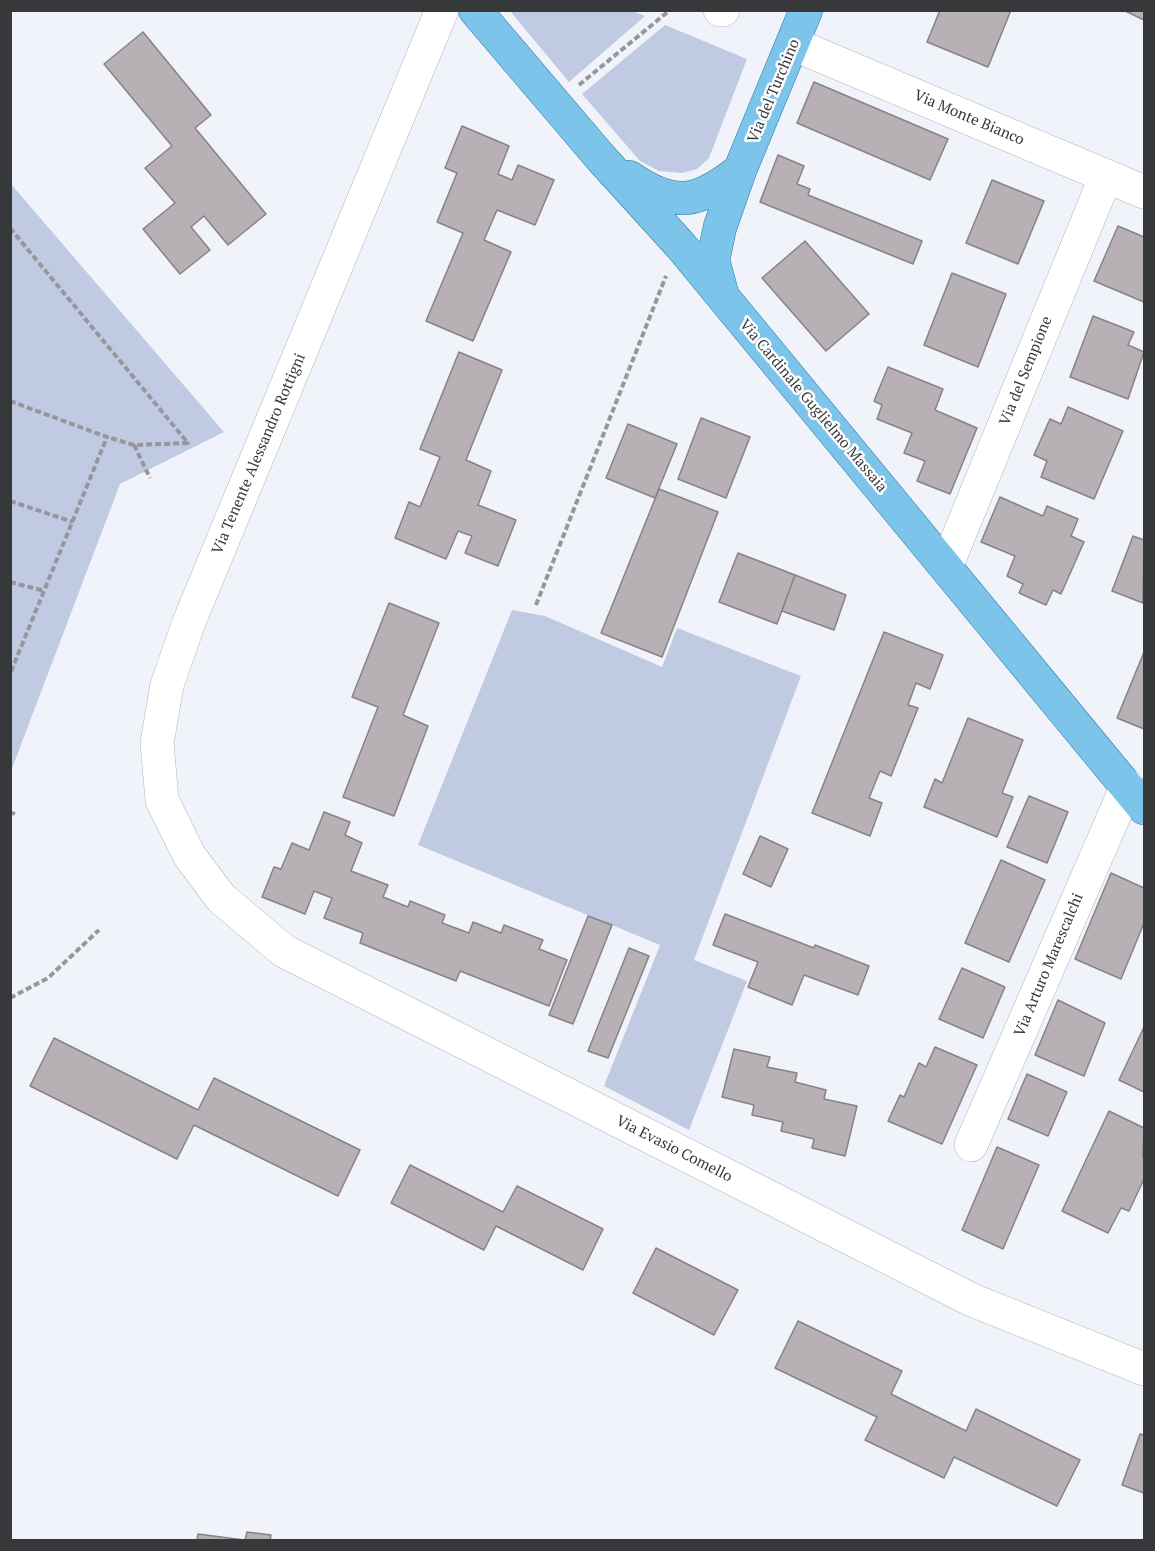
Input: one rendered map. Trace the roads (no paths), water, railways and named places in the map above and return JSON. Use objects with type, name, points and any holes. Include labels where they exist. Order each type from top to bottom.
[{"type":"main road","name":"Via Cardinale Guglielmo Massaia","points":[[475,10],[601,158],[681,246],[1136,797]]},
{"type":"main road","name":"Via del Turchino","points":[[722,296],[713,260],[720,227],[740,170],[806,10]]},
{"type":"main road","name":"Via del Turchino","points":[[601,158],[641,186],[662,196],[693,198],[716,189],[740,170]]},
{"type":"street","name":"Via Tenente Alessandro Rottigni","points":[[221,898],[189,855],[162,800],[157,743],[167,685],[193,612],[442,10]]},
{"type":"street","name":"Via Monte Bianco","points":[[793,44],[1144,192]]},
{"type":"street","name":"Via del Sempione","points":[[946,567],[1106,176]]},
{"type":"street","name":"Via Arturo Marescalchi","points":[[971,1145],[1136,797]]},
{"type":"street","name":"Via Evasio Comello","points":[[221,898],[284,951],[972,1300],[1144,1369]]}]
